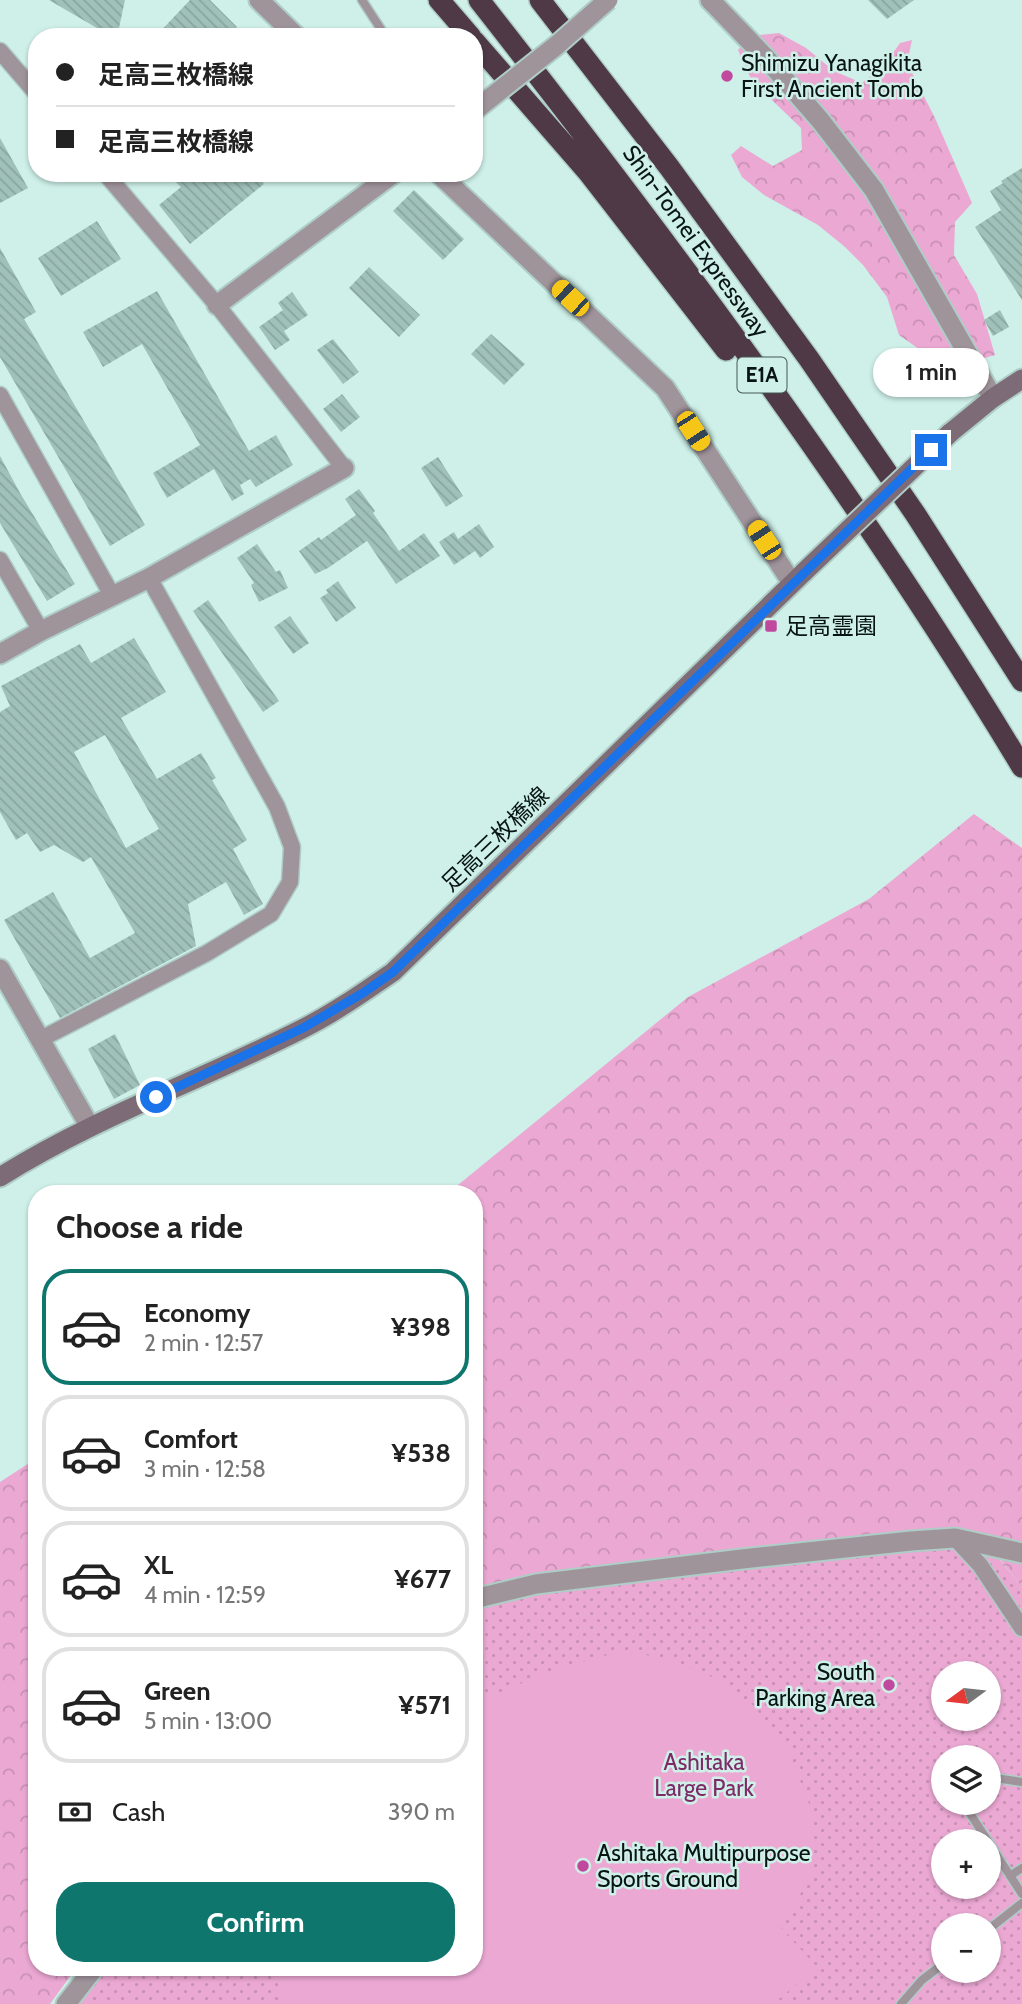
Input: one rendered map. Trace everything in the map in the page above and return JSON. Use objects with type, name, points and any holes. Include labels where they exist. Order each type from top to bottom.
[{"type":"highway","points":[[439,0],[463,28]]},
{"type":"highway","name":"Shin-Tomei Expressway","points":[[478,0],[602,157],[789,411],[898,569],[1022,767]]},
{"type":"highway","name":"Shin-Tomei Expressway","points":[[545,5],[669,166],[809,359],[916,515],[1022,681]]},
{"type":"highway","points":[[483,51],[587,172],[898,569]]},
{"type":"main road","name":"足高三枚橋線","points":[[0,1177],[90,1127],[303,1028],[393,972],[950,433],[993,398],[1022,379]]},
{"type":"street","points":[[259,0],[288,28]]},
{"type":"street","points":[[483,104],[608,0]]},
{"type":"street","points":[[710,0],[820,120],[874,190],[993,398]]},
{"type":"street","points":[[0,51],[28,84]]},
{"type":"street","points":[[0,654],[41,631],[149,579],[344,468],[217,304],[113,182]]},
{"type":"street","points":[[217,304],[382,182]]},
{"type":"street","points":[[448,182],[665,388],[798,578]]},
{"type":"street","points":[[0,395],[113,597]]},
{"type":"street","points":[[0,560],[41,631]]},
{"type":"street","points":[[39,1040],[207,953],[271,914],[290,881],[292,847],[277,807],[149,579]]},
{"type":"street","points":[[0,969],[90,1127]]},
{"type":"street","points":[[483,1597],[536,1584],[742,1559],[955,1538],[1022,1553]]},
{"type":"street","points":[[955,1538],[980,1566],[1022,1628]]},
{"type":"street","points":[[66,2004],[88,1976]]},
{"type":"lane","points":[[362,0],[380,28]]},
{"type":"lane","points":[[1001,1779],[1022,1782]]},
{"type":"lane","points":[[1001,1862],[1022,1894]]},
{"type":"lane","points":[[1010,1876],[1022,1868]]},
{"type":"lane","points":[[1001,1920],[1022,1903]]},
{"type":"lane","points":[[901,2004],[931,1973]]},
{"type":"green space","points":[[779,33],[806,48],[834,71],[862,83],[886,63],[900,43],[912,40],[907,63],[935,118],[972,203],[955,222],[954,255],[977,294],[995,355],[947,369],[899,335],[887,297],[863,265],[845,247],[818,225],[764,195],[742,177],[731,155],[741,146],[773,166],[802,150],[801,128],[752,81],[738,50],[751,36]]},
{"type":"green space","points":[[974,814],[1022,848],[1022,1587],[988,1544],[523,1576],[483,1588],[483,1185],[458,1185],[688,997],[869,899]]},
{"type":"green space","points":[[28,1464],[28,1976],[70,1976],[50,2004],[0,2004],[0,1482]]},
{"type":"green space","name":"Ashitaka Large Park","points":[[889,1536],[992,1550],[1022,1587],[1022,2004],[55,2004],[74,1976],[483,1976],[483,1574]]},
{"type":"green space","points":[[625,1650],[668,1660],[715,1678],[754,1706],[789,1752],[813,1814],[811,1875],[781,1928],[817,1967],[773,2004],[286,2004],[275,1976],[483,1976],[483,1699],[551,1671]]},
{"type":"building","points":[[49,0],[125,0],[119,28],[97,28]]},
{"type":"building","points":[[190,0],[210,0],[237,27],[236,28],[164,28]]},
{"type":"building","points":[[868,0],[914,0],[887,19]]},
{"type":"building","points":[[0,138],[28,188],[0,203]]},
{"type":"building","points":[[1022,168],[1022,300],[975,227],[1001,210],[990,191]]},
{"type":"building","points":[[176,182],[264,184],[190,244],[159,205],[181,187]]},
{"type":"building","points":[[414,190],[464,239],[443,260],[393,211]]},
{"type":"building","points":[[97,221],[121,259],[61,296],[38,258]]},
{"type":"building","points":[[0,248],[36,312],[24,319],[145,525],[110,546],[0,357]]},
{"type":"building","points":[[369,267],[420,315],[399,337],[349,288]]},
{"type":"building","points":[[157,291],[249,451],[276,435],[293,465],[256,487],[250,479],[240,485],[244,494],[232,501],[214,469],[167,498],[153,473],[200,445],[142,344],[103,367],[83,332]]},
{"type":"building","points":[[292,292],[308,315],[284,331],[290,340],[275,350],[259,327],[283,310],[278,303]]},
{"type":"building","points":[[1000,310],[1009,327],[993,336],[984,320]]},
{"type":"building","points":[[491,334],[525,364],[504,385],[471,354]]},
{"type":"building","points":[[333,339],[359,372],[343,384],[317,350]]},
{"type":"building","points":[[342,394],[360,417],[341,432],[323,409]]},
{"type":"building","points":[[0,456],[75,584],[47,601],[0,523]]},
{"type":"building","points":[[438,457],[463,496],[446,507],[421,468]]},
{"type":"building","points":[[359,489],[399,551],[424,533],[440,556],[396,584],[367,541],[315,574],[299,551],[319,537],[321,540],[356,515],[345,499]]},
{"type":"building","points":[[479,524],[494,547],[480,558],[475,551],[454,565],[439,542],[454,532],[458,539]]},
{"type":"building","points":[[257,544],[276,572],[280,570],[288,588],[259,602],[251,585],[254,583],[237,558]]},
{"type":"building","points":[[338,581],[356,608],[336,622],[320,598]]},
{"type":"building","points":[[208,600],[279,701],[263,712],[193,611]]},
{"type":"building","points":[[290,616],[309,643],[293,654],[274,627]]},
{"type":"building","points":[[134,638],[166,692],[121,718],[157,779],[201,753],[216,778],[212,780],[247,840],[233,849],[263,904],[244,915],[226,882],[188,904],[196,946],[60,1018],[4,920],[53,892],[90,958],[135,933],[91,857],[83,862],[54,845],[40,852],[27,833],[16,840],[0,812],[0,712],[10,706],[1,686],[80,644],[91,663]],"holes":[[[105,735],[159,829],[126,848],[74,752]]]},
{"type":"building","points":[[115,1034],[140,1085],[114,1099],[88,1049]]},
{"type":"place","name":"Shimizu Yanagikita First Ancient Tomb","points":[[727,76]]},
{"type":"place","name":"足高霊園","points":[[771,626]]},
{"type":"place","name":"South Parking Area","points":[[889,1685]]},
{"type":"place","name":"Ashitaka Multipurpose Sports Ground","points":[[583,1866]]},
{"type":"route","points":[[156,1097],[303,1028],[393,972],[931,450]]}]
